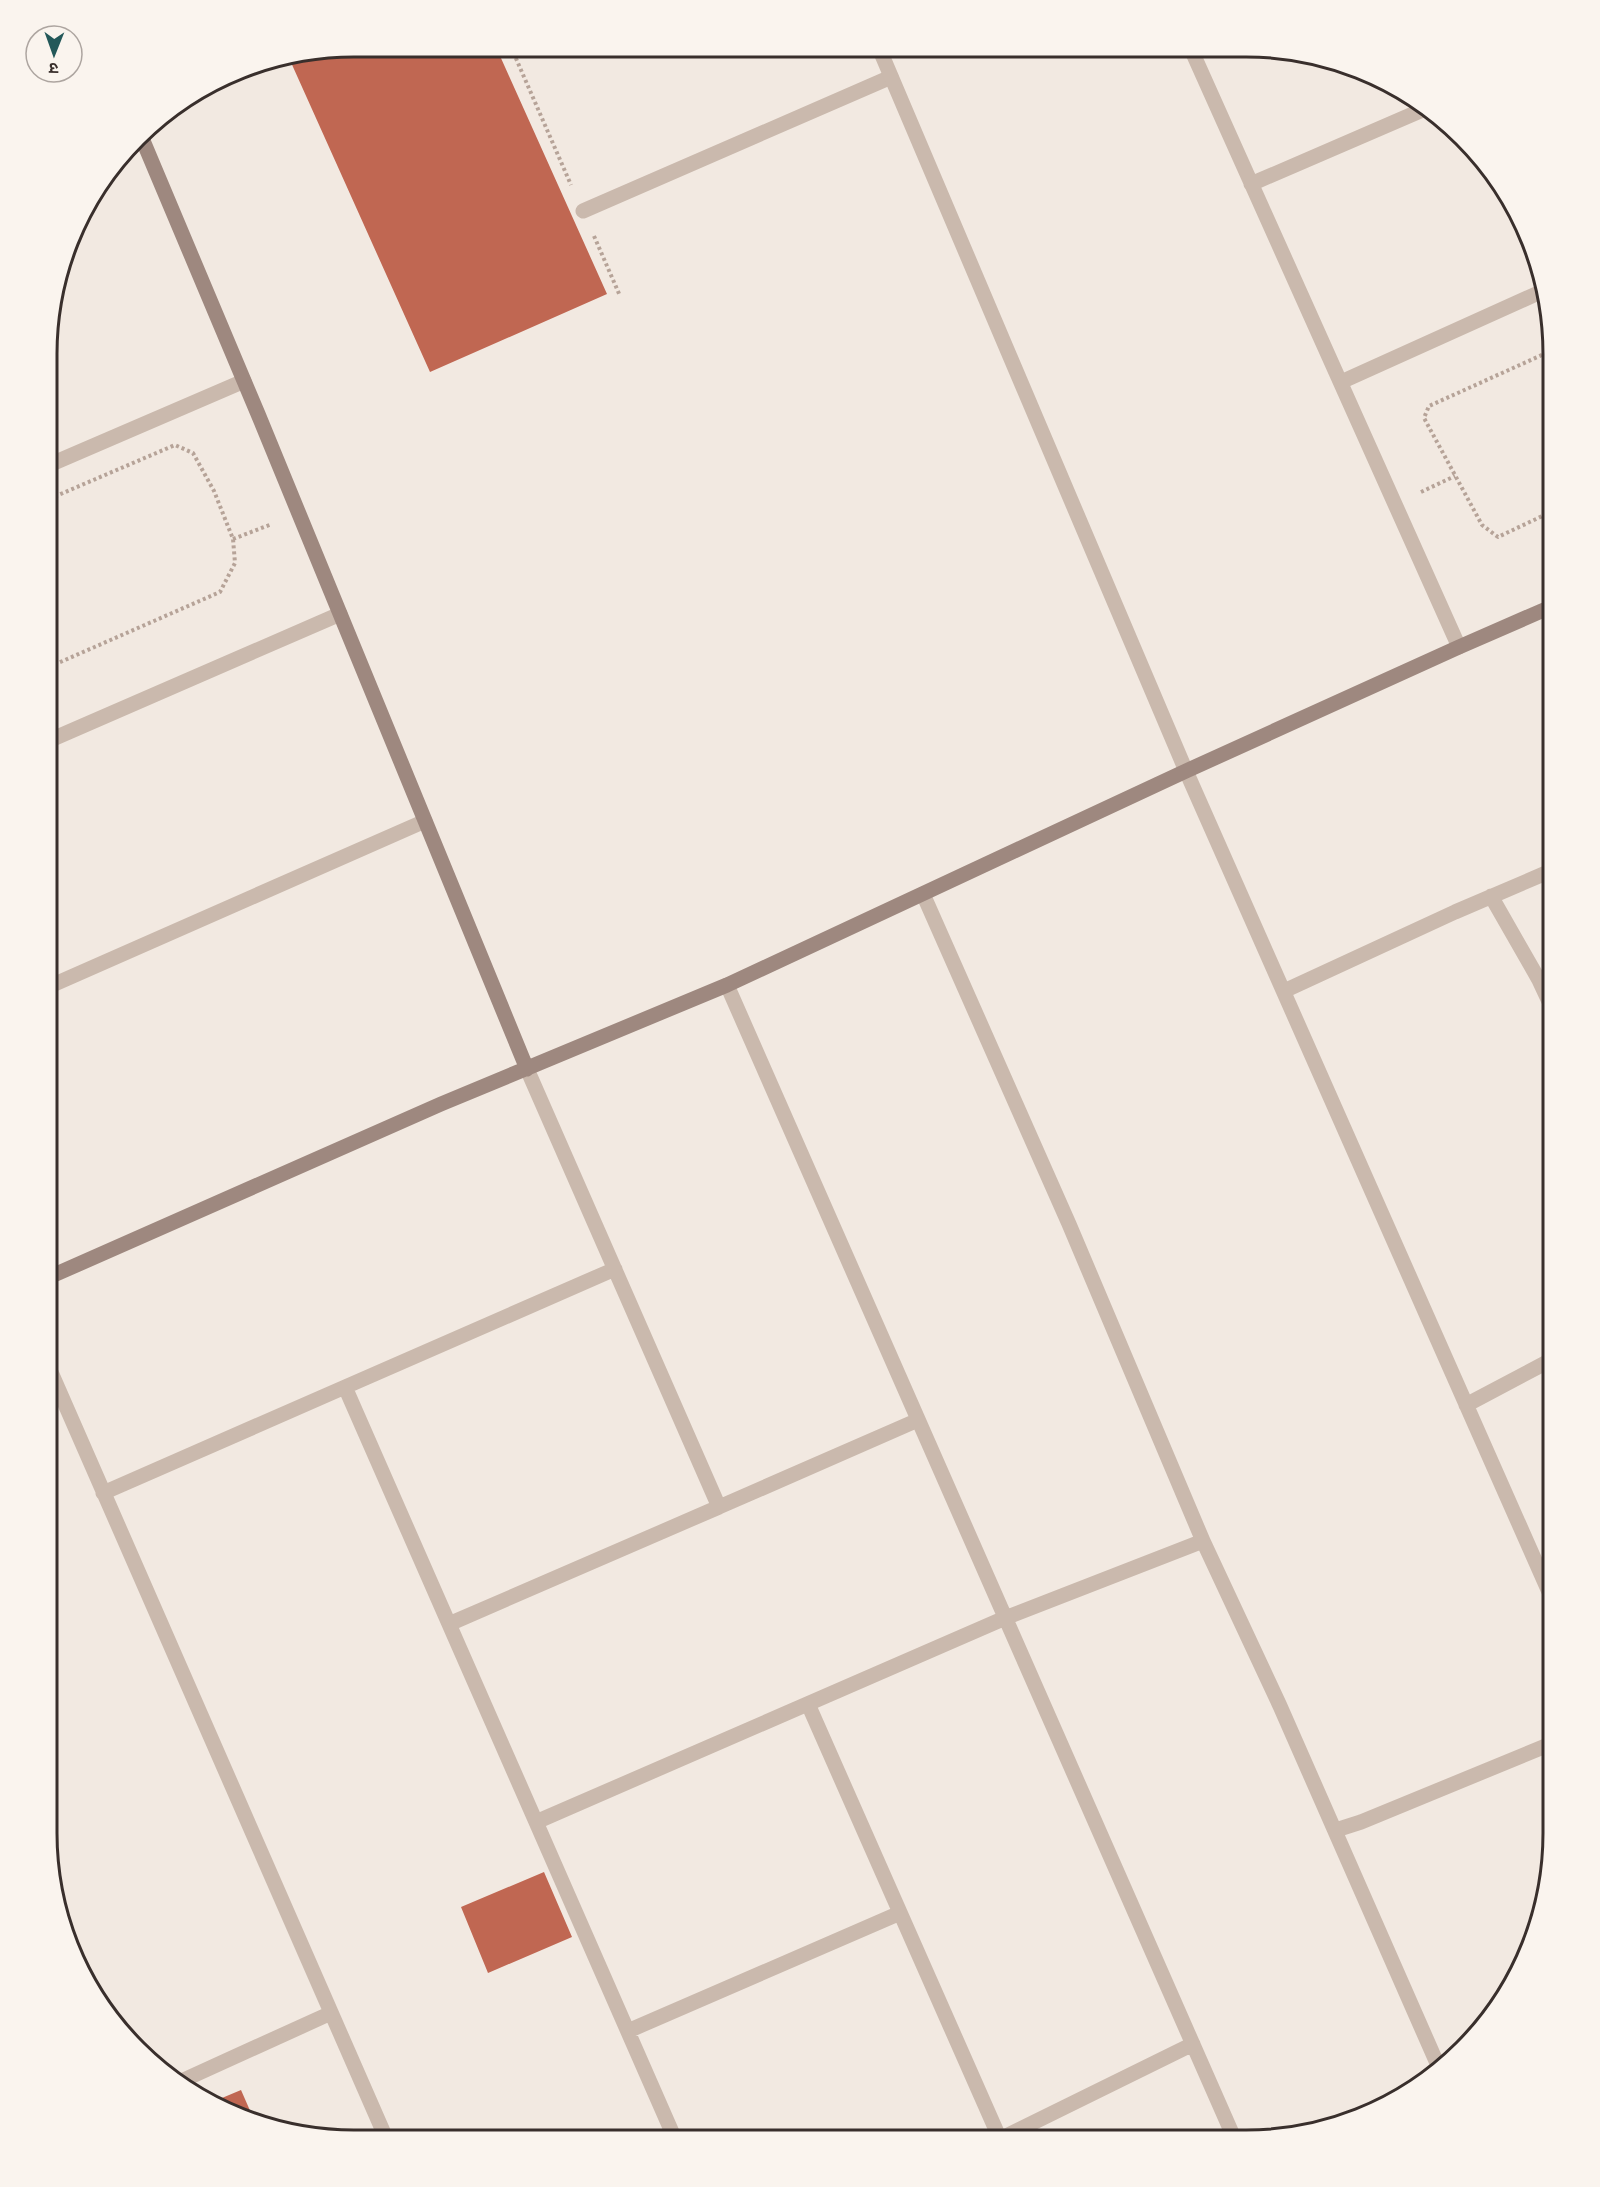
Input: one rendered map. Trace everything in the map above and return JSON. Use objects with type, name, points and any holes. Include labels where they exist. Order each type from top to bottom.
[{"type":"street","points":[[883,57],[1186,771],[1543,1578]]},
{"type":"street","points":[[1195,57],[1459,647]]},
{"type":"street","points":[[583,211],[891,77]]},
{"type":"street","points":[[1251,184],[1418,112]]},
{"type":"street","points":[[144,144],[527,1069],[719,1507]]},
{"type":"street","points":[[1341,382],[1537,294]]},
{"type":"street","points":[[57,462],[244,381]]},
{"type":"street","points":[[57,1274],[441,1104],[727,985],[1186,771],[1543,610]]},
{"type":"street","points":[[57,737],[340,614]]},
{"type":"street","points":[[57,983],[425,821]]},
{"type":"street","points":[[1284,991],[1543,874]]},
{"type":"street","points":[[923,894],[1064,1213],[1203,1541],[1336,1830],[1436,2061]]},
{"type":"street","points":[[1491,896],[1543,989]]},
{"type":"street","points":[[727,985],[1231,2130]]},
{"type":"street","points":[[104,1492],[615,1269]]},
{"type":"street","points":[[1466,1405],[1543,1364]]},
{"type":"street","points":[[57,1386],[383,2130]]},
{"type":"street","points":[[345,1387],[671,2130]]},
{"type":"street","points":[[449,1624],[918,1420]]},
{"type":"street","points":[[536,1822],[1005,1618],[1203,1541]]},
{"type":"street","points":[[808,1704],[995,2130]]},
{"type":"street","points":[[1336,1830],[1361,1822],[1543,1747]]},
{"type":"street","points":[[628,2031],[900,1913]]},
{"type":"street","points":[[188,2079],[332,2013]]},
{"type":"street","points":[[1017,2130],[1192,2044]]},
{"type":"path","points":[[515,57],[620,296]]},
{"type":"path","points":[[1543,355],[1429,406],[1424,418],[1482,525],[1498,537],[1543,516]]},
{"type":"path","points":[[57,496],[175,446],[193,453],[214,491],[233,538],[235,563],[220,592],[57,664]]},
{"type":"path","points":[[1395,505],[1455,476]]},
{"type":"path","points":[[233,538],[298,514]]},
{"type":"building","points":[[354,57],[500,57],[607,294],[430,372],[292,64]]},
{"type":"building","points":[[544,1872],[572,1937],[488,1973],[461,1907]]},
{"type":"building","points":[[241,2090],[250,2111],[240,2107],[221,2098]]}]
